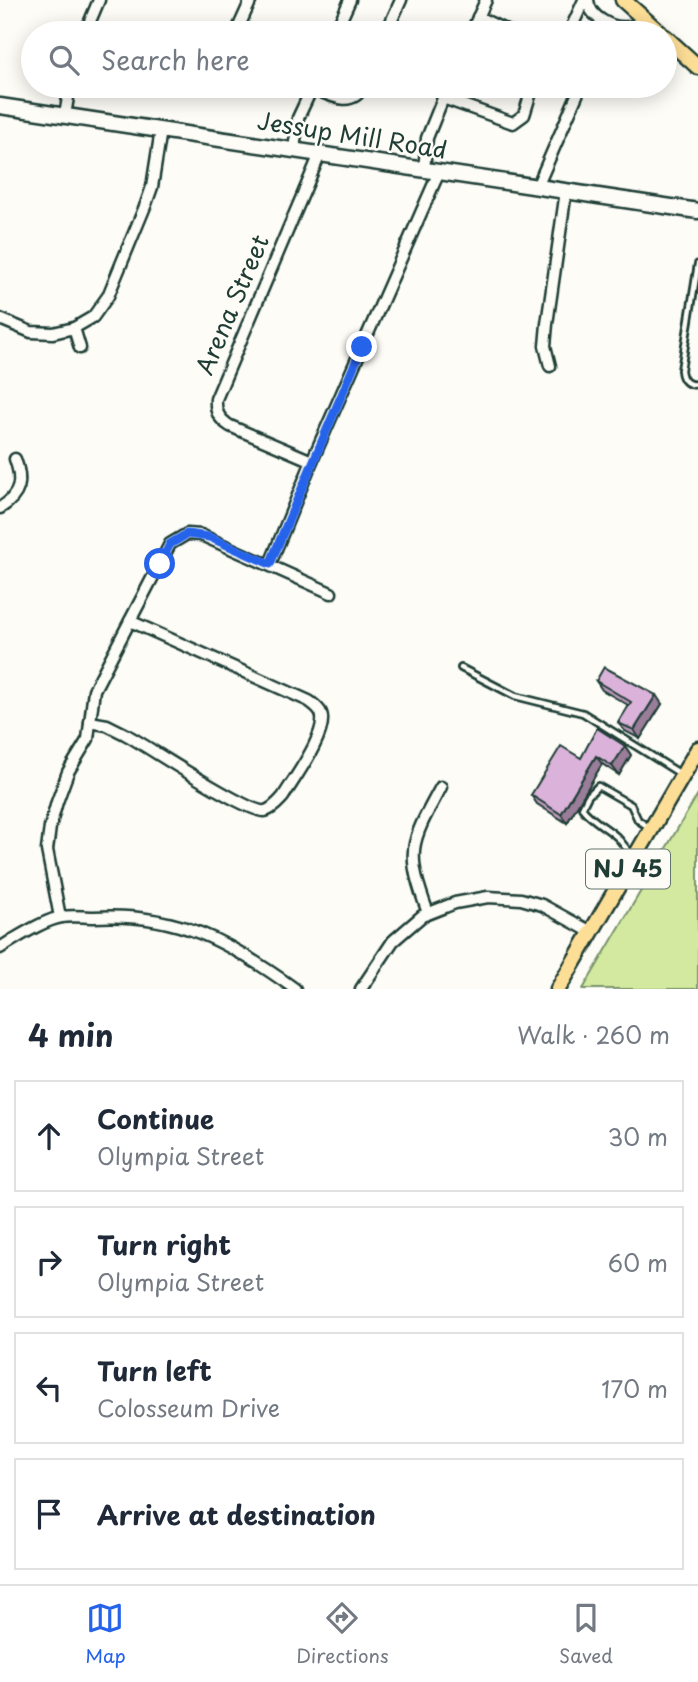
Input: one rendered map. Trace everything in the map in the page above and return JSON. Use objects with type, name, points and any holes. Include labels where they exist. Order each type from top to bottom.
[{"type":"main road","points":[[623,0],[646,21]]},
{"type":"main road","points":[[677,48],[698,67]]},
{"type":"main road","name":"NJ 45","points":[[558,989],[698,749]]},
{"type":"street","points":[[90,21],[99,0]]},
{"type":"street","points":[[241,21],[251,0]]},
{"type":"street","points":[[340,21],[350,0]]},
{"type":"street","points":[[391,21],[401,0]]},
{"type":"street","points":[[476,21],[485,0]]},
{"type":"street","points":[[586,0],[596,16],[606,21]]},
{"type":"street","points":[[575,21],[586,0]]},
{"type":"street","points":[[478,17],[486,21]]},
{"type":"street","points":[[65,115],[68,98]]},
{"type":"street","points":[[294,150],[298,118],[307,98]]},
{"type":"street","points":[[270,564],[432,171],[427,138],[443,98]]},
{"type":"street","points":[[446,98],[513,123],[524,115],[529,98]]},
{"type":"street","points":[[537,187],[575,98]]},
{"type":"street","name":"Jessup Mill Road","points":[[0,106],[698,211]]},
{"type":"street","points":[[0,319],[32,332],[53,332],[74,328],[93,317],[108,296],[152,187],[161,130]]},
{"type":"street","name":"Arena Street","points":[[312,461],[230,426],[221,420],[215,409],[216,399],[320,154]]},
{"type":"street","points":[[550,366],[546,355],[547,324],[565,191]]},
{"type":"street","points":[[74,328],[80,348]]},
{"type":"street","points":[[0,508],[9,502],[20,487],[20,474],[15,458]]},
{"type":"street","points":[[60,916],[47,850],[50,827],[68,772],[88,738],[94,690],[170,544],[187,534],[209,537],[331,593]]},
{"type":"street","points":[[90,722],[107,725],[125,734],[254,810],[265,811],[275,806],[283,797],[319,737],[323,725],[321,714],[309,701],[130,621]]},
{"type":"street","points":[[428,913],[414,873],[414,841],[441,787]]},
{"type":"street","points":[[361,989],[393,942],[428,913],[455,902],[510,897],[542,905],[591,932]]},
{"type":"street","points":[[0,948],[60,916],[130,916],[197,930],[240,951],[295,989]]},
{"type":"lane","points":[[698,264],[681,370],[683,380],[698,384]]},
{"type":"lane","points":[[461,667],[515,696],[583,713],[682,776]]},
{"type":"lane","points":[[636,856],[625,849],[618,838],[591,819],[582,808],[588,796],[598,786],[631,805],[638,820],[652,829]]},
{"type":"green space","points":[[698,794],[698,989],[583,989]]},
{"type":"building","points":[[604,667],[656,695],[634,730],[618,723],[631,702],[596,681]]},
{"type":"building","points":[[597,728],[625,746],[612,766],[596,756],[561,814],[531,795],[561,746],[581,758]]},
{"type":"route","points":[[160,564],[170,544],[187,534],[209,537],[270,564],[362,347]]}]
